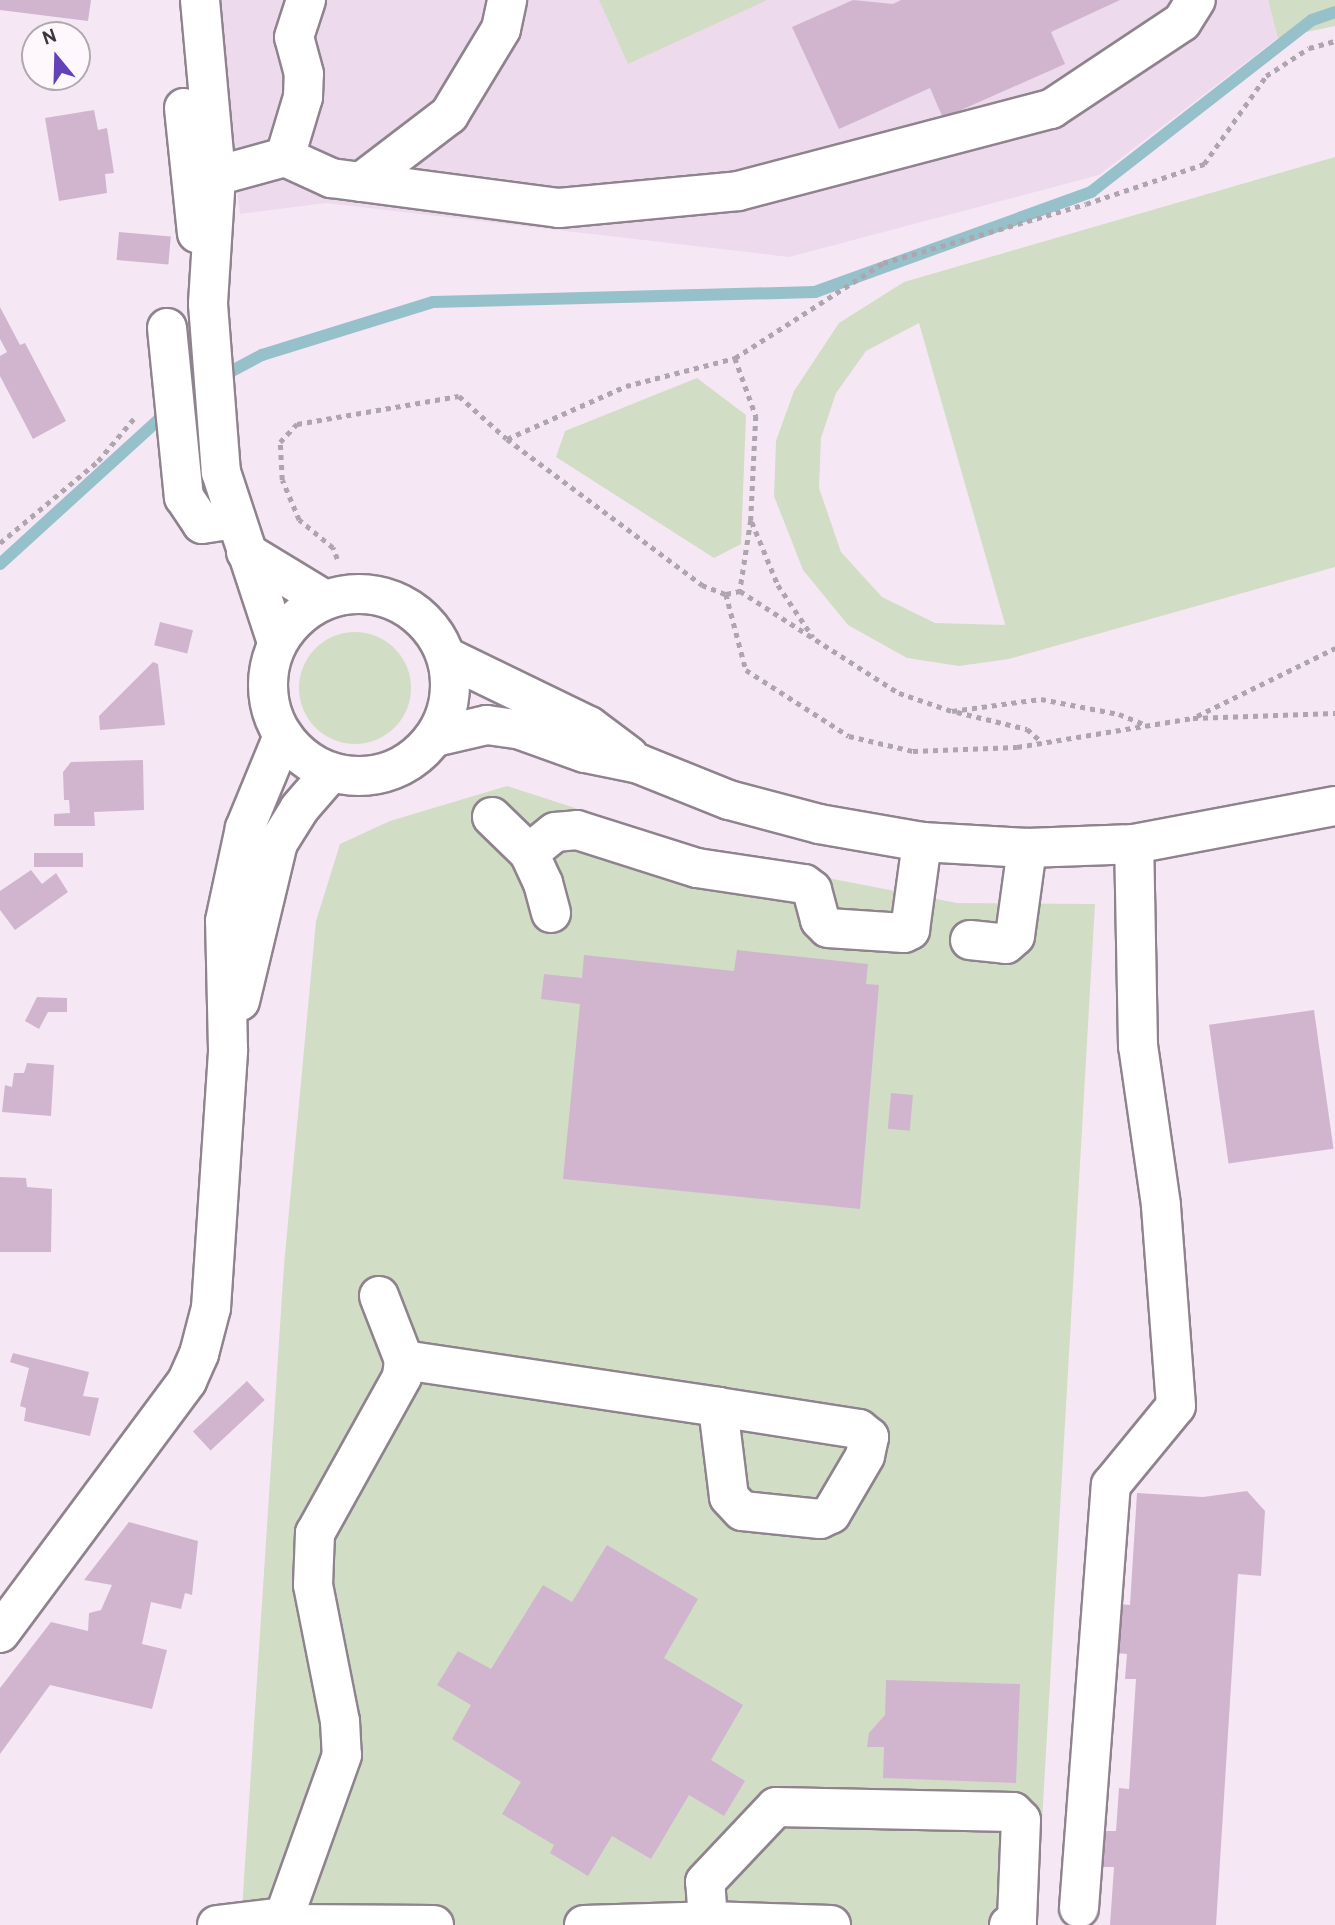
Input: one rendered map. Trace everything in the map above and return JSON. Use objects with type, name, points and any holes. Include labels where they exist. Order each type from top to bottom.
[{"type":"street","points":[[179,0],[188,183],[209,320],[221,472],[239,535],[277,642]]},
{"type":"street","points":[[200,0],[216,176],[209,320]]},
{"type":"street","points":[[285,157],[303,97],[304,74],[294,37],[306,0]]},
{"type":"street","points":[[361,183],[449,115],[501,29],[507,0]]},
{"type":"street","points":[[216,176],[285,157],[331,178],[559,208],[738,191],[1051,109],[1182,22],[1196,0]]},
{"type":"street","points":[[167,328],[165,407],[184,497],[202,524],[239,535],[337,597],[398,601],[419,615],[436,634],[447,657],[450,699],[435,737]]},
{"type":"street","points":[[337,597],[297,617],[277,642],[267,690],[283,736],[296,752],[331,772],[352,776],[398,768],[435,737],[487,725],[639,764],[729,800],[819,824],[922,842],[1027,848],[1134,844],[1335,806]]},
{"type":"street","points":[[447,657],[589,726],[639,764]]},
{"type":"street","points":[[0,1633],[179,1392],[199,1354],[211,1308],[228,1050],[225,921],[232,875],[245,828],[283,736]]},
{"type":"street","points":[[228,1050],[278,843],[299,809],[331,772]]},
{"type":"street","points":[[492,817],[529,853],[543,883],[551,913]]},
{"type":"street","points":[[529,853],[555,832],[577,830],[697,868],[804,884],[812,890],[820,920],[828,928],[904,933],[910,930],[922,842]]},
{"type":"street","points":[[1079,1908],[1111,1485],[1176,1406],[1161,1205],[1138,1046],[1134,844]]},
{"type":"street","points":[[970,940],[1006,944],[1015,936],[1027,848]]},
{"type":"street","points":[[284,1917],[342,1755],[340,1721],[313,1586],[316,1533],[402,1377],[404,1360],[379,1296]]},
{"type":"street","points":[[404,1360],[718,1407]]},
{"type":"street","points":[[708,1921],[705,1882],[776,1807],[1013,1812],[1021,1820],[1017,1921],[1009,1925]]},
{"type":"street","points":[[216,1925],[284,1917],[292,1924],[434,1925]]},
{"type":"street","points":[[584,1925],[708,1921],[831,1925]]},
{"type":"path","points":[[507,439],[626,386],[735,358],[883,263],[1086,204],[1204,164],[1266,76],[1309,48],[1335,41]]},
{"type":"path","points":[[735,358],[756,416],[751,520],[740,591]]},
{"type":"path","points":[[337,597],[333,548],[299,520],[282,480],[279,442],[297,424],[459,396],[507,439],[702,585],[726,594],[740,591],[899,693],[952,711],[1027,729],[1043,743]]},
{"type":"path","points":[[0,542],[165,407]]},
{"type":"path","points":[[751,520],[778,585],[816,641]]},
{"type":"path","points":[[726,594],[746,670],[849,736],[913,751],[1043,743],[1193,718],[1335,713]]},
{"type":"path","points":[[1193,718],[1335,648]]},
{"type":"path","points":[[952,711],[1041,699],[1119,715],[1147,726]]},
{"type":"shaded area","points":[[213,0],[1268,0],[1278,38],[1099,175],[789,257],[326,203],[240,214]]},
{"type":"green space","points":[[599,0],[767,0],[628,64]]},
{"type":"green space","points":[[1268,0],[1335,0],[1335,26],[1278,38]]},
{"type":"green space","points":[[1335,157],[1335,567],[1009,659],[959,666],[907,658],[848,625],[803,570],[774,496],[776,441],[794,391],[839,323],[904,282]],"holes":[[[919,323],[1005,624],[935,623],[882,597],[841,552],[819,488],[821,438],[836,393],[866,351]]]},
{"type":"green space","points":[[697,378],[746,415],[741,544],[714,558],[556,457],[565,431]]},
{"type":"green space","points":[[355,632],[377,636],[395,648],[407,666],[411,688],[407,710],[395,728],[377,740],[355,744],[333,740],[315,728],[303,710],[299,688],[303,666],[315,648],[333,636]]},
{"type":"green space","points":[[507,786],[735,860],[957,903],[1095,904],[1036,1925],[241,1925],[284,1265],[316,921],[340,844],[390,821]]},
{"type":"building","points":[[0,0],[91,0],[88,21],[0,10]]},
{"type":"building","points":[[853,0],[893,4],[901,0],[1120,0],[1051,32],[1065,64],[943,118],[930,88],[839,129],[792,27]]},
{"type":"building","points":[[94,110],[98,130],[107,128],[114,173],[105,174],[107,193],[59,201],[45,118]]},
{"type":"building","points":[[119,232],[171,237],[168,264],[117,260]]},
{"type":"building","points":[[0,307],[20,345],[25,343],[66,421],[33,439],[0,376],[0,356],[7,352],[0,339]]},
{"type":"building","points":[[160,622],[193,630],[187,654],[154,645]]},
{"type":"building","points":[[153,662],[158,664],[165,725],[100,730],[99,716]]},
{"type":"building","points":[[143,760],[144,810],[94,812],[95,826],[54,826],[54,814],[70,813],[69,800],[64,800],[63,772],[71,762]]},
{"type":"building","points":[[34,853],[83,853],[83,867],[34,867]]},
{"type":"building","points":[[31,870],[42,884],[56,873],[68,892],[15,930],[0,910],[0,891]]},
{"type":"building","points":[[737,950],[868,964],[866,984],[879,985],[860,1209],[563,1179],[580,1004],[541,999],[544,974],[582,978],[584,955],[734,971]]},
{"type":"building","points":[[37,997],[67,998],[67,1012],[48,1012],[39,1029],[25,1021]]},
{"type":"building","points":[[1314,1010],[1333,1149],[1229,1163],[1209,1025]]},
{"type":"building","points":[[27,1063],[54,1065],[51,1116],[2,1112],[5,1085],[12,1087],[14,1073],[24,1073]]},
{"type":"building","points":[[891,1093],[913,1095],[910,1131],[888,1129]]},
{"type":"building","points":[[0,1177],[26,1178],[27,1187],[52,1189],[51,1252],[0,1252]]},
{"type":"building","points":[[13,1353],[89,1372],[83,1396],[99,1398],[90,1436],[24,1421],[26,1408],[20,1406],[29,1368],[10,1362]]},
{"type":"building","points":[[247,1381],[265,1400],[211,1450],[193,1431]]},
{"type":"building","points":[[1247,1491],[1265,1511],[1261,1576],[1238,1574],[1216,1925],[1110,1925],[1114,1867],[1102,1867],[1104,1831],[1116,1831],[1119,1788],[1129,1789],[1136,1679],[1125,1679],[1127,1654],[1116,1653],[1119,1604],[1130,1605],[1137,1493],[1203,1497]]},
{"type":"building","points":[[129,1522],[198,1541],[192,1595],[185,1593],[181,1609],[151,1602],[142,1644],[167,1650],[152,1709],[50,1685],[0,1754],[0,1688],[51,1622],[88,1631],[89,1613],[101,1610],[112,1585],[84,1580]]},
{"type":"building","points":[[607,1545],[698,1599],[664,1658],[743,1705],[711,1760],[745,1781],[724,1816],[689,1795],[651,1859],[612,1836],[588,1876],[550,1853],[554,1845],[502,1814],[521,1782],[452,1739],[471,1705],[437,1685],[458,1651],[491,1669],[543,1585],[572,1602]]},
{"type":"building","points":[[886,1680],[1020,1684],[1016,1783],[883,1778],[884,1747],[867,1747],[869,1733],[885,1715]]},
{"type":"waterway","points":[[181,398],[262,355],[433,302],[815,292],[1091,192],[1312,20],[1335,12]]},
{"type":"waterway","points":[[0,564],[168,411]]}]
